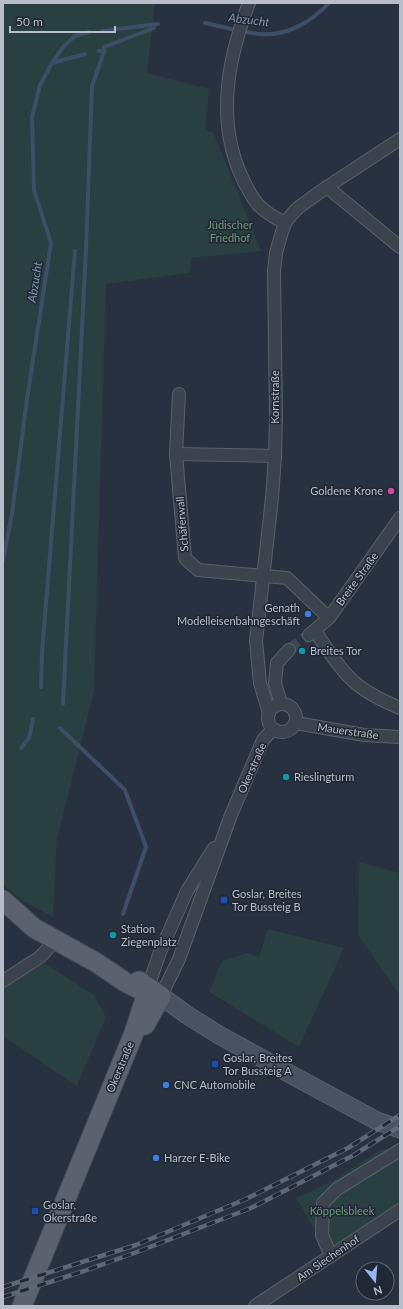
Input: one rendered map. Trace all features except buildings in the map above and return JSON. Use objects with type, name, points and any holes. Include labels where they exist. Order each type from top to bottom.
[{"type":"main road","points":[[6,903],[20,909],[37,921],[56,940],[97,963],[118,967],[153,995]]},
{"type":"main road","name":"Okerstraße","points":[[22,1306],[134,1033],[153,995]]},
{"type":"main road","name":"Okerstraße","points":[[30,1306],[140,1036],[153,995]]},
{"type":"street","points":[[249,3],[236,40],[229,73],[227,92],[227,122],[231,149],[237,167],[253,200],[263,210],[285,223]]},
{"type":"street","name":"Kornstraße","points":[[269,713],[260,682],[256,641],[264,576],[275,456],[276,418],[274,271],[276,253],[285,223],[299,207],[400,139]]},
{"type":"street","points":[[327,187],[400,247]]},
{"type":"street","name":"Schäferwall","points":[[179,394],[176,454],[185,558],[198,570],[287,578],[329,618]]},
{"type":"street","points":[[176,454],[275,456]]},
{"type":"street","name":"Breite Straße","points":[[400,518],[329,618],[312,633],[348,676],[363,689],[400,708]]},
{"type":"street","points":[[281,704],[275,683],[277,663],[289,650]]},
{"type":"street","points":[[281,704],[289,705],[294,709],[296,723],[292,728],[285,732],[277,732],[273,729],[268,718],[269,713],[274,707],[281,704]]},
{"type":"street","name":"Mauerstraße","points":[[296,723],[364,736],[400,737]]},
{"type":"street","name":"Okerstraße","points":[[153,995],[179,960],[225,831],[263,740],[273,729]]},
{"type":"street","name":"Okerstraße","points":[[153,995],[164,943],[187,891],[225,831]]},
{"type":"street","points":[[3,981],[40,957],[56,940]]},
{"type":"street","points":[[153,995],[185,1022],[218,1040],[246,1049],[377,1121],[400,1129]]},
{"type":"street","points":[[331,1256],[322,1235],[323,1203],[337,1189],[395,1153]]},
{"type":"street","name":"Am Siechenhof","points":[[255,1306],[400,1210]]},
{"type":"green space","name":"Jüdischer Friedhof","points":[[3,3],[155,3],[147,73],[209,89],[205,131],[213,132],[261,251],[192,258],[190,273],[106,284],[94,691],[57,838],[53,917],[23,901],[3,885]]},
{"type":"green space","points":[[359,862],[400,873],[400,995],[358,935]]},
{"type":"green space","points":[[268,929],[344,948],[299,1047],[209,992],[222,961],[247,953],[259,957]]},
{"type":"green space","points":[[44,963],[94,995],[106,1017],[77,1086],[3,1036],[3,988]]},
{"type":"green space","name":"Köppelsbleek","points":[[400,1148],[400,1210],[331,1256],[296,1198],[331,1182],[380,1150]]},
{"type":"waterway","name":"Abzucht","points":[[205,23],[260,34],[280,33],[307,22],[329,3]]},
{"type":"waterway","name":"Abzucht","points":[[102,31],[158,24]]},
{"type":"waterway","points":[[99,51],[104,52],[104,47],[154,28]]},
{"type":"waterway","name":"Abzucht","points":[[3,560],[12,514],[27,399],[51,243],[34,190],[32,117],[40,85],[52,63],[64,46],[75,36],[89,32]]},
{"type":"waterway","points":[[63,704],[86,249],[92,86],[104,52]]},
{"type":"waterway","points":[[52,63],[85,54]]},
{"type":"waterway","points":[[41,687],[42,652],[75,251]]},
{"type":"waterway","points":[[21,748],[29,738],[33,719]]},
{"type":"waterway","points":[[60,728],[125,790],[146,847],[123,914]]},
{"type":"tunnel","points":[[289,650],[309,635]]},
{"type":"railway","points":[[3,1287],[136,1245],[246,1199],[348,1148],[400,1115]]},
{"type":"railway","points":[[3,1297],[137,1252],[251,1208],[354,1155],[400,1126]]},
{"type":"place","name":"Goldene Krone","points":[[391,491]]},
{"type":"place","name":"Genath Modelleisenbahngeschäft","points":[[308,614]]},
{"type":"place","name":"Breites Tor","points":[[302,651]]},
{"type":"place","name":"Rieslingturm","points":[[286,777]]},
{"type":"place","name":"Goslar, Breites Tor Bussteig B","points":[[224,900]]},
{"type":"place","name":"Station Ziegenplatz","points":[[113,935]]},
{"type":"place","name":"Goslar, Breites Tor Bussteig A","points":[[215,1064]]},
{"type":"place","name":"CNC Automobile","points":[[166,1085]]},
{"type":"place","name":"Harzer E-Bike","points":[[156,1158]]},
{"type":"place","name":"Goslar, Okerstraße","points":[[35,1211]]}]
